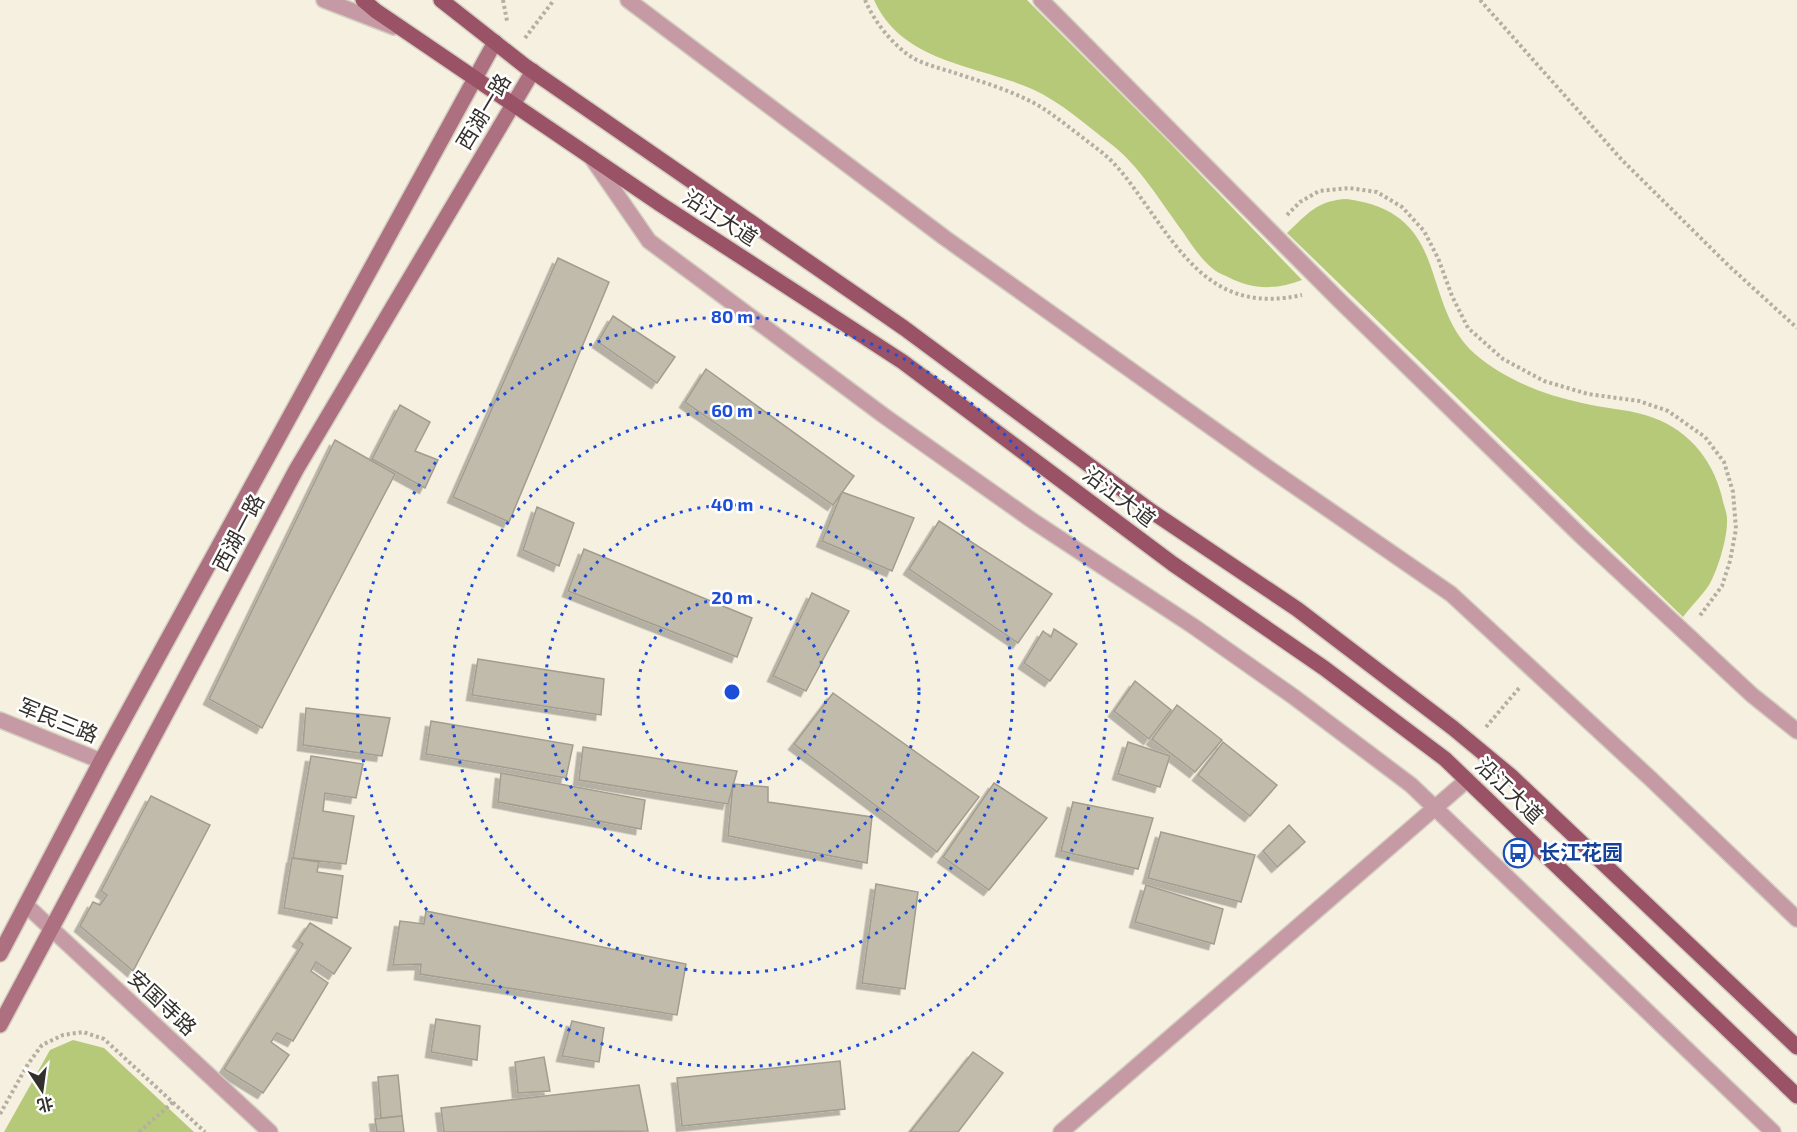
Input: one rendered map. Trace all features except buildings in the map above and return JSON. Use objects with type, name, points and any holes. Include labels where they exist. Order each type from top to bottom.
[{"type":"main road","name":"沿江大道","points":[[363,0],[474,80],[903,362],[1173,564],[1324,668],[1445,759],[1797,1096]]},
{"type":"main road","name":"沿江大道","points":[[441,0],[533,71],[904,328],[1150,511],[1297,609],[1472,743],[1511,776],[1797,1047]]},
{"type":"main road","name":"西湖一路","points":[[0,954],[101,761],[495,42]]},
{"type":"main road","name":"西湖一路","points":[[0,1025],[296,470],[533,71]]},
{"type":"street","points":[[324,0],[403,30]]},
{"type":"street","points":[[628,0],[945,238],[1266,467],[1451,594],[1652,780],[1797,919]]},
{"type":"street","points":[[1041,0],[1325,286],[1580,535],[1752,695],[1797,731]]},
{"type":"street","points":[[591,158],[649,242],[883,415],[1024,515],[1193,626],[1294,697],[1411,785],[1773,1132]]},
{"type":"street","name":"军民三路","points":[[0,720],[101,761]]},
{"type":"street","points":[[1060,1132],[1467,780]]},
{"type":"street","name":"安国寺路","points":[[26,905],[270,1132]]},
{"type":"path","points":[[512,56],[554,0]]},
{"type":"path","points":[[865,0],[893,42],[911,57],[993,86],[1040,107],[1103,153],[1125,176],[1184,257],[1208,278],[1233,293],[1256,299],[1283,299],[1325,286]]},
{"type":"path","points":[[1480,0],[1622,160],[1729,266],[1797,328]]},
{"type":"path","points":[[1271,232],[1300,202],[1319,191],[1349,188],[1377,192],[1402,207],[1424,231],[1468,328],[1503,360],[1545,381],[1588,394],[1639,401],[1668,411],[1705,437],[1724,462],[1733,492],[1736,529],[1730,561],[1722,586],[1687,634]]},
{"type":"path","points":[[1472,743],[1534,670]]},
{"type":"path","points":[[0,1114],[28,1064],[42,1045],[63,1035],[83,1032],[104,1039],[205,1132]]},
{"type":"path","points":[[139,1132],[172,1102]]},
{"type":"green space","points":[[874,0],[1027,0],[1170,143],[1302,280],[1283,286],[1265,287],[1246,284],[1215,271],[1196,251],[1141,174],[1111,144],[1043,94],[922,50],[903,37],[887,21]]},
{"type":"green space","points":[[1347,199],[1381,208],[1404,222],[1419,241],[1457,333],[1475,354],[1499,372],[1554,396],[1660,420],[1685,436],[1704,457],[1718,482],[1726,514],[1726,534],[1722,553],[1712,579],[1683,617],[1287,233],[1307,214],[1321,205]]},
{"type":"green space","points":[[73,1040],[104,1048],[194,1132],[4,1132],[50,1050]]},
{"type":"place","name":"长江花园","points":[[1518,853]]}]
